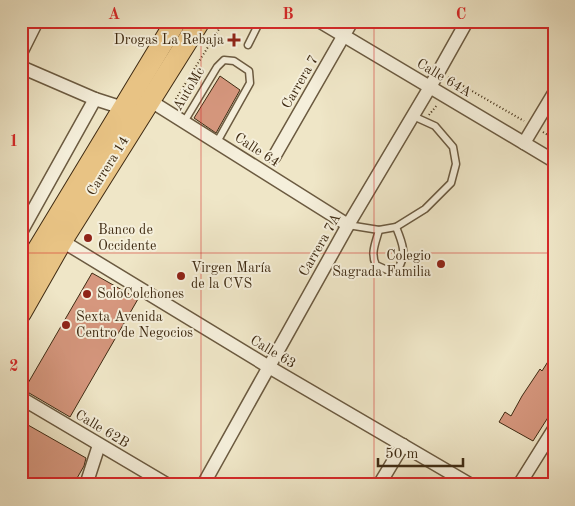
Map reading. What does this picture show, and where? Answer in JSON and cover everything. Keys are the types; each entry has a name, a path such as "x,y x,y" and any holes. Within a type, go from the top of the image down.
{"main road":[{"name":"Carrera 14","path":"21,313 54,239 124,108 176,21"},
{"name":"Carrera 14","path":"21,276 54,239 150,100 200,21"}],"street":[{"path":"21,53 36,21"},
{"name":"Calle 64A","path":"319,21 554,161"},
{"name":"Carrera 7","path":"274,157 352,21"},
{"name":"Carrera 7A","path":"203,485 348,226 467,21"},
{"path":"21,67 95,99 124,108"},
{"path":"524,143 554,93"},
{"path":"22,228 95,99"},
{"name":"Calle 64","path":"150,100 348,226"},
{"name":"Calle 63","path":"22,228 54,239 268,367 471,485"},
{"name":"Calle 62B","path":"21,398 168,485"},
{"path":"520,485 554,429"},
{"path":"86,485 99,445"},
{"path":"380,485 403,445"}],"lane":[{"path":"248,45 260,21"},
{"name":"AutoMc","path":"184,122 216,67 224,60 234,61 249,72 250,83 216,142"},
{"path":"348,226 379,230 396,227 425,209 451,184 456,164 452,147 435,126 413,116"},
{"path":"379,230 372,252 373,259 376,265 387,270 399,266 404,258 403,245 396,227"}],"path":[{"path":"439,72 554,139"}],"building":[{"path":"220,76 240,90 216,133 194,118"},
{"path":"92,273 138,299 70,417 24,390"},
{"path":"554,352 554,408 533,441 499,422 505,412 511,416 540,369 542,371"},
{"path":"21,421 86,458 84,466 73,485 21,485"}],"place":[{"name":"Drogas La Rebaja","path":"234,40"},
{"name":"Banco de Occidente","path":"88,238"},
{"name":"Colegio Sagrada Familia","path":"441,264"},
{"name":"Virgen María de la CVS","path":"181,276"},
{"name":"SoloColchones","path":"87,294"},
{"name":"Sexta Avenida Centro de Negocios","path":"66,325"}]}
